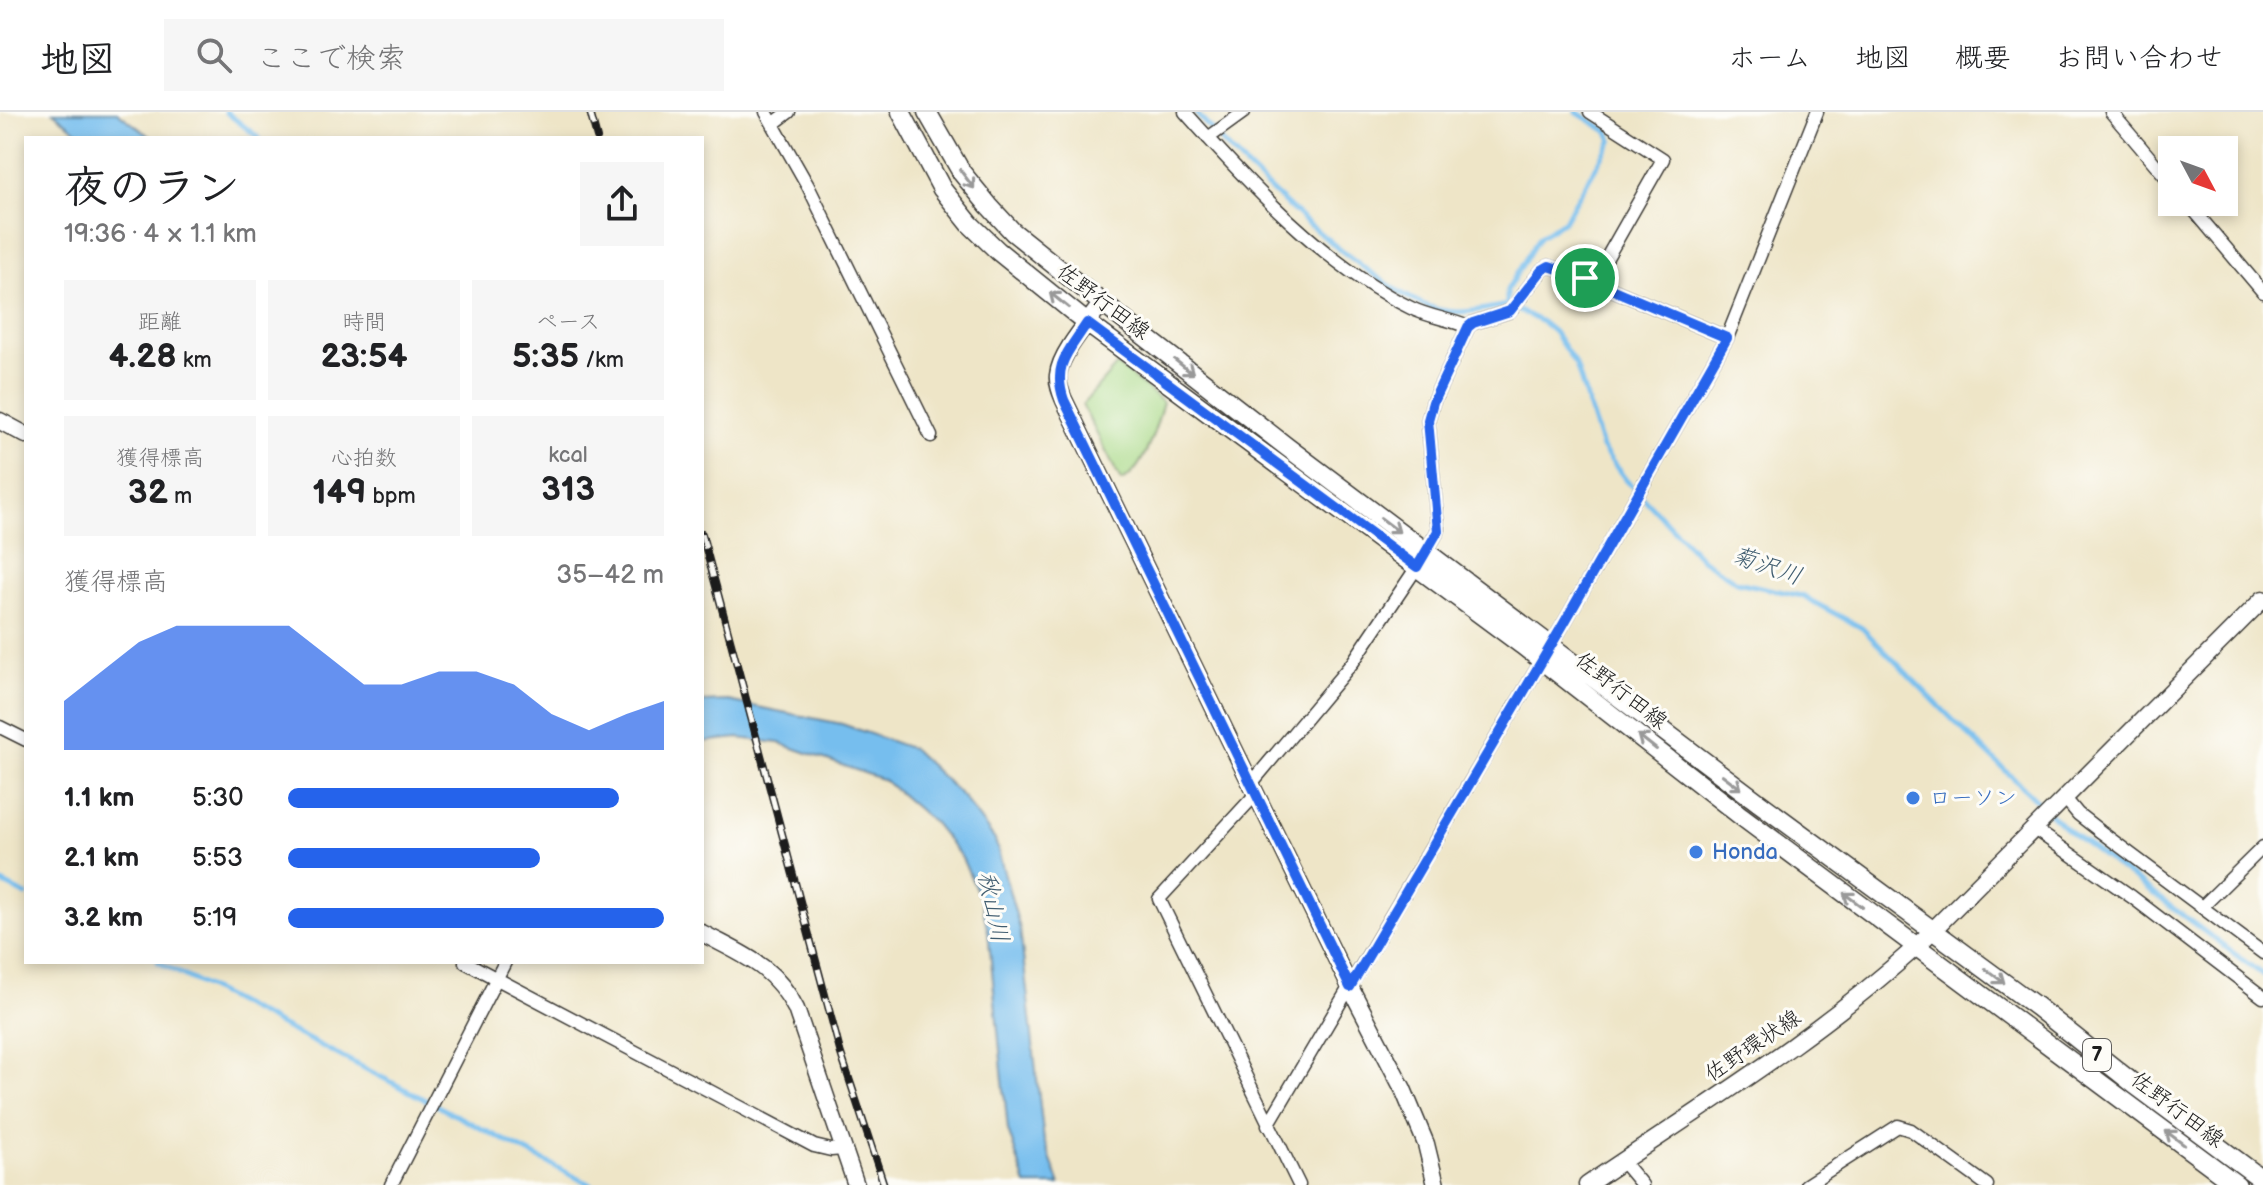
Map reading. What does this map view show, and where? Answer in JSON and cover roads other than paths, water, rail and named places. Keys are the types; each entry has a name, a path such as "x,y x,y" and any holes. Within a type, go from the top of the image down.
{"main road":[{"name":"佐野行田線","path":"901,112 942,189 970,224 998,251 1087,323 1422,560 1546,653 1933,929 2263,1180"},
{"name":"佐野行田線","path":"927,112 962,173 1013,232 1422,560"},
{"name":"佐野行田線","path":"1546,653 1741,816 2217,1178 2237,1185"}],"street":[{"path":"766,112 808,186 931,436"},
{"path":"773,124 789,112"},
{"path":"1185,112 1262,197 1357,275 1409,307 1468,327"},
{"path":"1208,138 1244,112"},
{"path":"1585,278 1591,279 1597,275 1663,159 1590,112"},
{"path":"1268,1125 1727,338 1817,112"},
{"path":"2111,112 2158,167"},
{"path":"2199,216 2263,292"},
{"path":"1299,1185 1159,899 1253,789 1353,662 1438,531 1428,420 1433,402 1468,327 1510,311 1542,270 1549,266 1727,338"},
{"path":"1102,303 1067,352 1058,374 1064,400 1350,987 1403,1089 1426,1144 1436,1185"},
{"path":"0,421 24,434"},
{"name":"佐野環状線","path":"1587,1185 1850,1005 1916,947 2263,599"},
{"path":"0,727 24,739"},
{"path":"2060,801 2263,953"},
{"path":"2037,825 2263,997"},
{"path":"2202,907 2263,847"},
{"path":"704,934 764,965 787,991 796,1009 856,1185"},
{"path":"469,964 814,1146 843,1149"},
{"path":"391,1185 504,964"},
{"path":"1806,1185 1898,1126 1911,1130 1977,1182"},
{"path":"2217,1178 2232,1157"},
{"path":"1622,1161 1642,1185"}],"water":[{"path":"53,112 117,112 149,136 83,136"},
{"name":"秋山川","path":"728,701 842,724 913,749 963,797 995,840 1020,929 1044,1141 1060,1185 1026,1185 1008,1130 988,931 981,900 962,858 934,823 884,780 779,743 738,738 704,742 704,702"}],"waterway":[{"path":"226,112 256,136"},
{"path":"1195,112 1297,215 1401,293 1430,307 1456,312 1507,305"},
{"name":"菊沢川","path":"1576,112 1607,131 1612,140 1564,221 1539,237 1507,290 1507,305 1542,322 1554,332 1576,365 1602,448 1626,480 1703,560 1737,582 1802,596 1862,628 2065,828 2263,975"},
{"path":"0,882 24,894"},
{"path":"162,964 591,1185"}],"railway":[{"path":"590,112 596,136"},
{"path":"704,541 840,1051 884,1185"}],"place":[{"name":"ローソン","path":"1913,798"},
{"name":"Honda","path":"1696,852"}]}
